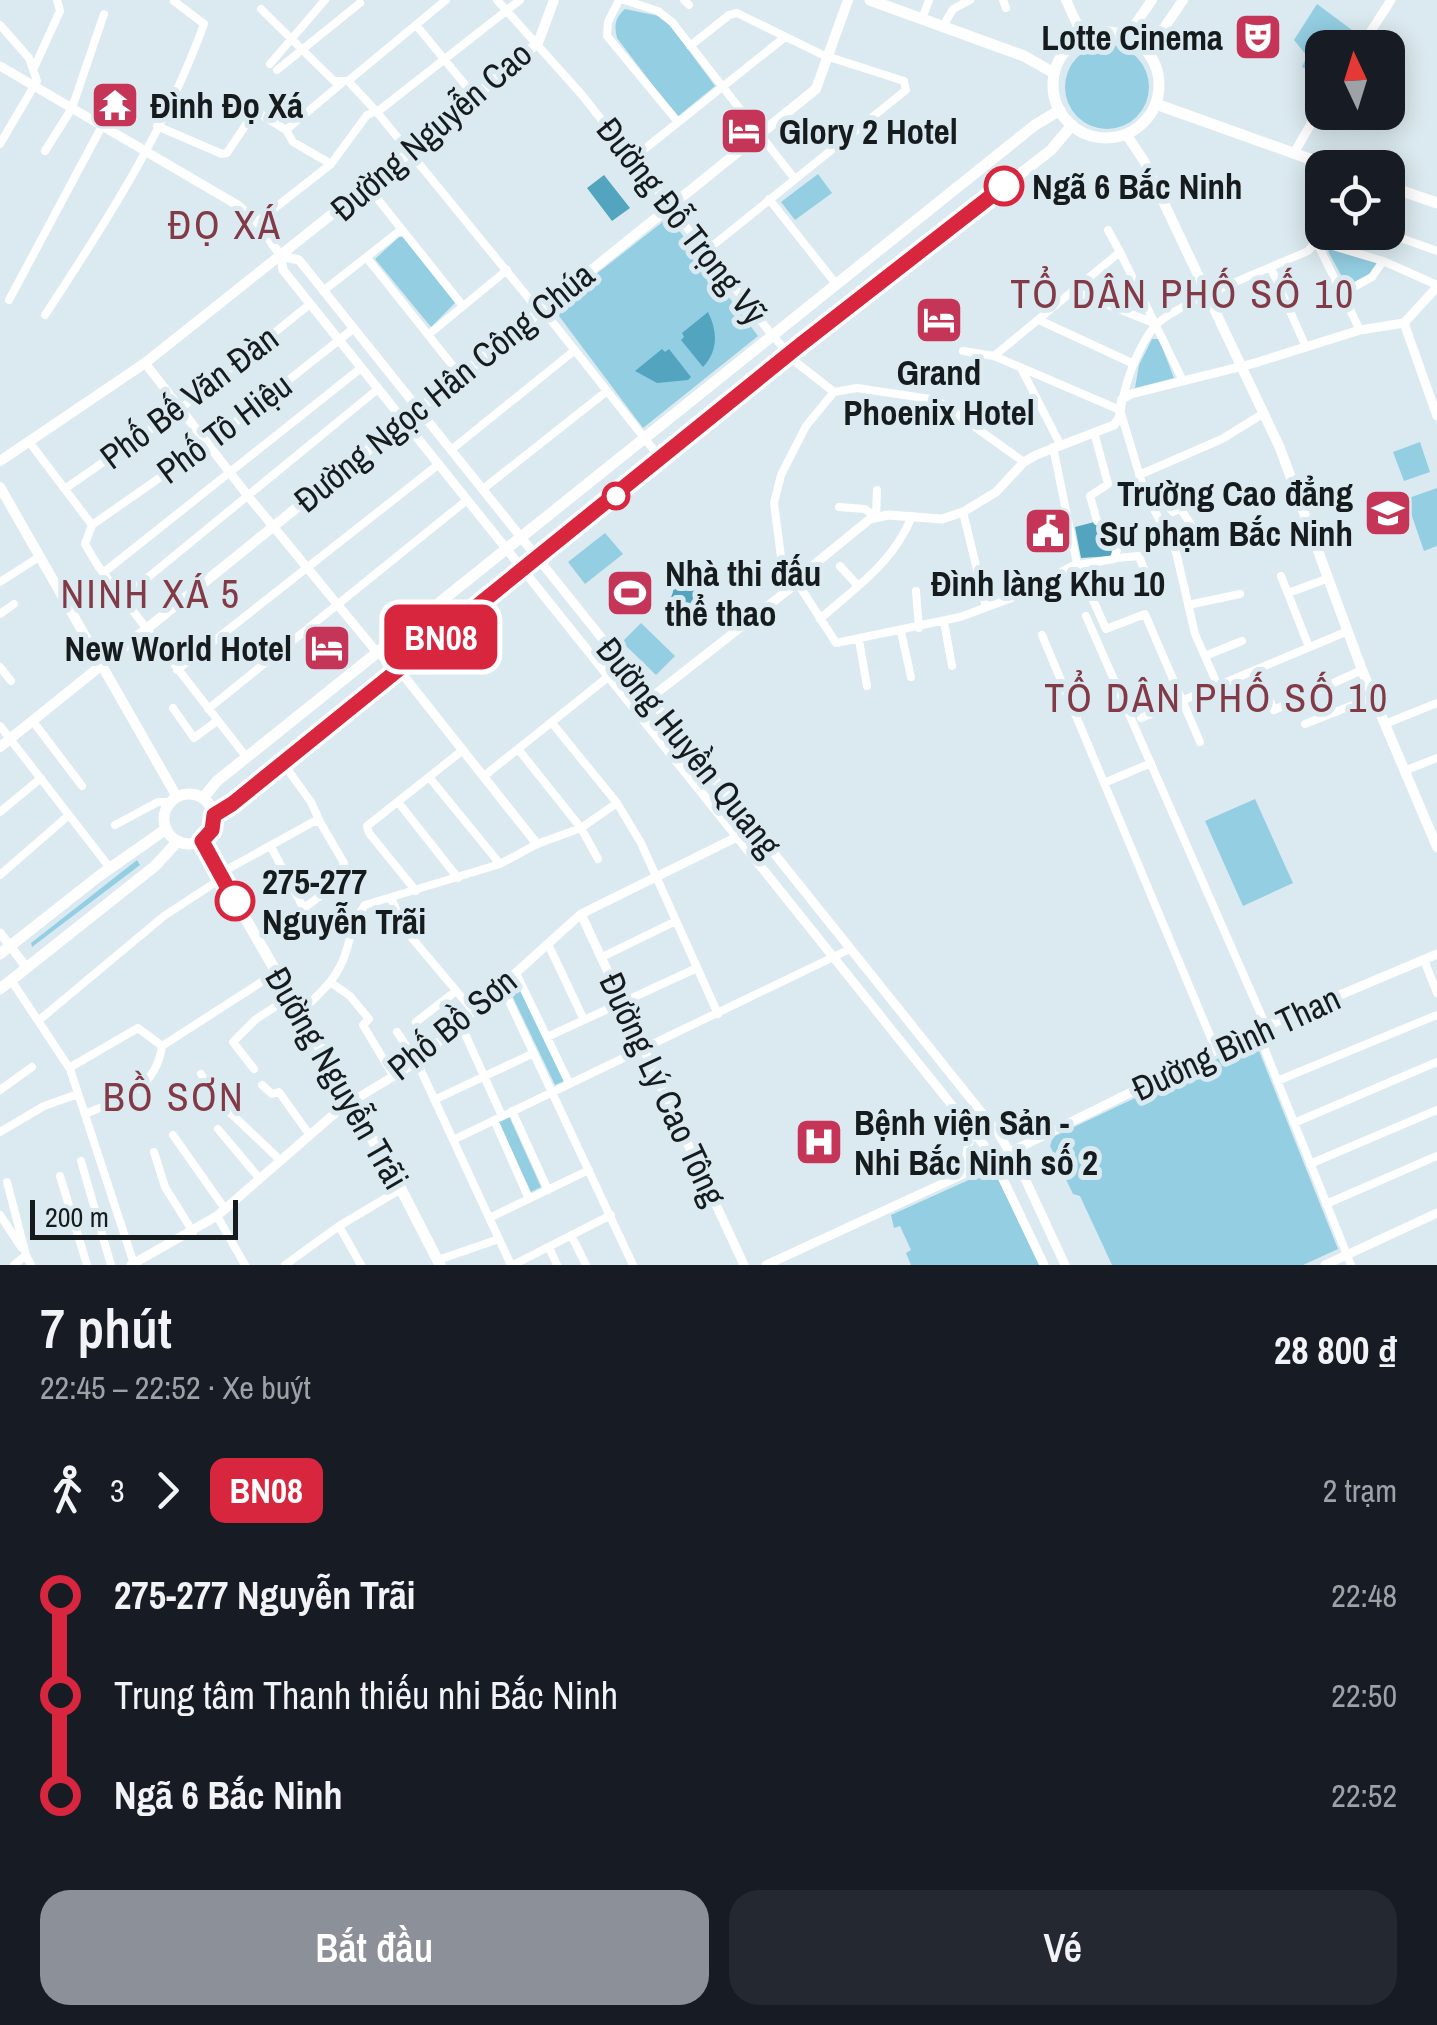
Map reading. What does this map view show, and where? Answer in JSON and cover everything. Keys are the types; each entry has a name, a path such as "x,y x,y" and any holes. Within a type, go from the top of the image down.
{"main road":[{"name":"Đường Nguyễn Cao","path":"0,461 145,363 476,98 538,43 554,0"},
{"name":"Đường Ngọc Hân Công Chúa","path":"0,747 816,89 848,0"},
{"path":"870,0 893,4 922,19 1024,56 1054,73"},
{"path":"1066,0 1083,37"},
{"path":"1127,36 1152,0"},
{"path":"1144,48 1183,0"},
{"path":"1104,32 1127,36 1144,48 1159,75 1156,104 1142,124 1126,134 1098,137 1072,125 1060,110 1054,94 1054,73 1065,51 1083,37 1104,32"},
{"path":"1156,104 1305,156"},
{"path":"203,798 216,782 506,548 1034,125 1060,110"},
{"path":"214,815 1052,148 1072,125"},
{"path":"1126,134 1142,158 1264,413 1362,670 1437,847"},
{"path":"1405,192 1437,202"},
{"path":"920,217 936,239"},
{"path":"0,488 174,800"},
{"path":"296,718 313,740"},
{"path":"190,794 203,798 214,815 212,830 202,841 178,842 166,828 164,814 174,800 190,794"},
{"path":"5,950 166,828"},
{"name":"Đường Nguyễn Trãi","path":"202,841 401,1189 439,1263"},
{"path":"0,989 155,866 178,842"}],"street":[{"path":"325,0 273,67 360,3"},
{"path":"286,130 446,0"},
{"name":"Đường Đỗ Trọng Vỹ","path":"497,0 538,43 772,335 834,392"},
{"path":"256,222 330,164 364,118 520,0"},
{"path":"678,122 606,32 622,0 666,17 794,178"},
{"path":"922,19 929,0"},
{"path":"944,26 952,9 970,0"},
{"path":"1372,30 1391,0"},
{"path":"45,314 145,150 204,24 174,1"},
{"path":"33,70 59,4"},
{"path":"261,9 334,82 345,82 376,111 661,459"},
{"path":"690,46 734,13 830,57 904,81 906,90 706,250"},
{"path":"46,152 72,108 104,14"},
{"path":"416,24 476,98"},
{"path":"0,25 28,56 35,86 0,144"},
{"path":"632,158 785,37"},
{"name":"Đường Huyền Quang","path":"0,66 210,188 256,222 282,256 283,270 994,1160 1044,1265"},
{"path":"157,126 222,154 227,153 257,112 286,130 293,142 330,164"},
{"path":"9,300 102,126"},
{"path":"1294,152 1307,130"},
{"path":"368,187 463,306"},
{"path":"769,199 836,284"},
{"path":"323,292 402,230"},
{"path":"1108,230 1183,381"},
{"path":"1405,240 1437,251"},
{"path":"634,710 876,517 942,518 963,512 996,492 1024,462 1116,422 1134,364 1156,324 1208,295 1309,250"},
{"path":"1321,250 1360,330"},
{"path":"1123,398 1360,330 1404,322 1436,289 1383,261 1346,250"},
{"path":"994,356 1120,252"},
{"name":"Đường Huyền Quang","path":"282,256 298,259 939,1059 1010,1151 1065,1265"},
{"path":"367,258 460,375"},
{"path":"1343,293 1372,276 1383,261"},
{"path":"1270,268 1306,345"},
{"path":"428,335 507,270"},
{"path":"1074,291 1156,324"},
{"name":"Phố Bế Văn Đàn","path":"66,488 180,408 310,304"},
{"path":"1039,320 1134,364"},
{"path":"1404,322 1437,416"},
{"name":"Phố Tô Hiệu","path":"92,525 208,444 353,329"},
{"path":"451,450 575,350"},
{"path":"964,351 994,356 1120,410"},
{"path":"145,363 248,496 378,653 400,670 538,844"},
{"path":"103,573 361,368"},
{"path":"1022,370 1057,445 1078,564 1106,629 1144,614 1200,742"},
{"path":"1024,462 937,400 857,388 834,392 806,426 774,494 778,549 836,643 944,622 1017,596 1078,564 1139,556 1145,572"},
{"path":"124,597 378,389"},
{"path":"483,489 607,391"},
{"path":"1120,410 1143,488 1176,552 1191,620 1218,686"},
{"path":"1139,475 1222,440 1264,413"},
{"path":"1094,432 1108,484 1090,496 1097,521"},
{"path":"30,443 92,525 85,544 103,573 247,758"},
{"path":"178,670 438,464"},
{"path":"454,484 469,472"},
{"path":"1143,488 1158,493 1173,512 1180,508 1204,544"},
{"path":"876,517 877,490"},
{"path":"208,708 467,500"},
{"path":"839,506 864,508 876,517"},
{"path":"963,512 986,608"},
{"path":"820,619 888,559 912,516"},
{"path":"1116,558 1120,541"},
{"path":"1,577 40,557"},
{"path":"840,566 858,586"},
{"path":"1281,576 1309,647"},
{"path":"1288,594 1329,578"},
{"path":"916,591 920,628"},
{"path":"1188,604 1240,594"},
{"path":"840,602 849,612"},
{"path":"0,614 14,604"},
{"path":"1086,616 1262,1028 1277,1081 1350,1260"},
{"path":"1178,624 1191,620"},
{"path":"944,622 952,666"},
{"path":"1141,718 1348,630"},
{"path":"580,643 596,631"},
{"path":"901,632 911,678"},
{"path":"1042,635 1216,1050"},
{"path":"859,640 868,686"},
{"path":"1206,656 1242,641"},
{"path":"0,668 11,682"},
{"path":"1256,670 1274,710 1362,670"},
{"path":"484,776 608,677"},
{"path":"1305,724 1373,696"},
{"path":"1385,724 1437,703"},
{"path":"174,708 194,738 217,720"},
{"path":"32,720 82,786"},
{"path":"552,723 617,803 657,876 718,1014"},
{"path":"0,726 110,868"},
{"path":"518,748 581,828 598,859"},
{"path":"416,891 367,828 463,750"},
{"path":"1404,771 1437,758"},
{"path":"283,763 344,859 342,869 296,894"},
{"path":"1104,783 1151,763"},
{"path":"696,788 712,776"},
{"path":"0,812 41,778"},
{"path":"429,778 500,864"},
{"path":"115,826 158,802 174,800"},
{"path":"398,802 458,878"},
{"path":"300,1012 330,982 365,905 500,864 581,828 617,803"},
{"path":"0,875 69,815"},
{"path":"38,1021 164,916 221,876 313,822 320,822"},
{"name":"Phố Bồ Sơn","path":"132,1264 193,1232 350,1101 416,1062 582,914 755,831"},
{"path":"271,847 318,935"},
{"path":"304,908 327,891 334,873"},
{"path":"788,900 802,889"},
{"path":"391,898 406,931 474,1012"},
{"name":"Đường Lý Cao Tông","path":"582,914 744,1265"},
{"path":"602,957 676,921"},
{"path":"0,932 5,950 27,968"},
{"path":"548,944 584,1020"},
{"path":"453,1140 850,948"},
{"name":"Đường Bình Than","path":"766,1265 994,1160 1262,1028 1437,954"},
{"path":"1424,960 1437,994"},
{"path":"547,1037 696,968"},
{"path":"85,1114 148,1083 162,1046 277,972"},
{"path":"516,973 569,1083"},
{"path":"11,980 70,1068 132,1264"},
{"path":"330,982 350,996 369,1019 363,1025 394,1077"},
{"path":"502,986 611,1216 629,1264"},
{"path":"416,1022 456,991"},
{"path":"254,1069 233,1042 255,1020 291,996"},
{"path":"878,1012 893,1001"},
{"path":"1277,1081 1437,1014"},
{"path":"461,1025 530,1199"},
{"path":"70,1068 138,1028 162,1046"},
{"path":"396,1032 416,1062 512,1265 611,1216"},
{"path":"434,1100 534,1053"},
{"path":"924,1072 939,1059"},
{"path":"1294,1123 1437,1062"},
{"path":"0,1090 32,1068"},
{"path":"201,1074 216,1100 281,1161"},
{"path":"262,1084 272,1094 280,1092 309,1134"},
{"path":"0,1132 44,1106 78,1094"},
{"path":"1310,1164 1437,1110"},
{"path":"512,1111 548,1190"},
{"path":"218,1129 260,1179"},
{"path":"964,1173 971,1130"},
{"path":"173,1135 221,1212 245,1265"},
{"path":"154,1152 166,1187 193,1232"},
{"path":"1326,1204 1437,1156"},
{"path":"81,1161 110,1265"},
{"path":"489,1218 589,1170"},
{"path":"60,1176 86,1265"},
{"path":"7,1182 26,1256"},
{"path":"284,1265 401,1189"},
{"path":"1325,1265 1350,1260 1437,1213"},
{"path":"0,1216 31,1265"},
{"path":"1029,1232 1045,1224"},
{"path":"339,1226 361,1265"},
{"path":"572,1236 586,1265"},
{"path":"439,1263 499,1238"},
{"path":"549,1247 558,1265"},
{"path":"14,1265 26,1256"}],"shaded area":[{"path":"1317,4 1352,30 1305,30 1305,54 1294,40"},
{"path":"625,9 659,16 668,22 715,86 677,117 617,38 616,22"},
{"path":"1107,45 1123,48 1137,57 1146,71 1146,103 1137,117 1123,126 1107,129 1091,126 1077,117 1068,103 1065,87 1068,71 1077,57 1091,48"},
{"path":"818,174 832,193 795,220 781,202"},
{"path":"604,175 630,208 612,221 587,188"},
{"path":"669,217 758,336 643,428 553,308"},
{"path":"403,237 455,303 431,327 375,259"},
{"path":"1328,251 1378,263 1371,273 1347,286"},
{"path":"708,312 715,341 703,367 681,340 682,333"},
{"path":"1152,339 1159,339 1174,378 1135,388 1139,365"},
{"path":"662,349 669,349 691,377 688,380 657,383 635,371"},
{"path":"1420,442 1430,472 1404,481 1393,452"},
{"path":"1437,488 1437,546 1424,551 1406,499"},
{"path":"1110,518 1115,531 1111,556 1081,558 1075,527"},
{"path":"605,533 623,554 585,584 568,562"},
{"path":"683,573 704,577 695,628 674,624 679,595 674,606 669,603 672,580 680,575 681,585"},
{"path":"641,623 675,656 656,675 622,642"},
{"path":"1255,799 1293,883 1243,906 1205,821"},
{"path":"137,860 140,865 32,947 31,943"},
{"path":"515,978 564,1081 555,1085 507,985"},
{"path":"1255,1041 1338,1249 1303,1265 1112,1265 1080,1196 1073,1194 1050,1146 1053,1137"},
{"path":"509,1116 541,1187 531,1192 498,1121"},
{"path":"993,1169 1040,1265 911,1265 906,1253 911,1250 900,1226 894,1228 891,1215"}],"bus line":[{"name":"BN08","path":"235,901 202,841 212,830 214,815 373,693 800,345 1004,186"}],"place":[{"name":"Lotte Cinema","path":"1258,37"},
{"name":"Đình Đọ Xá","path":"115,105"},
{"name":"Glory 2 Hotel","path":"744,131"},
{"name":"Ngã 6 Bắc Ninh","path":"1004,186"},
{"name":"Grand Phoenix Hotel","path":"939,320"},
{"name":"Trường Cao đẳng Sư phạm Bắc Ninh","path":"1388,513"},
{"name":"Đình làng Khu 10","path":"1048,531"},
{"name":"Nhà thi đấu thể thao","path":"630,593"},
{"name":"New World Hotel","path":"327,648"},
{"name":"275-277 Nguyễn Trãi","path":"235,901"},
{"name":"Bệnh viện Sản - Nhi Bắc Ninh số 2","path":"819,1142"}],"district":[{"name":"ĐỌ XÁ","path":"225,224"},
{"name":"TỔ DÂN PHỐ SỐ 10","path":"1183,293"},
{"name":"NINH XÁ 5","path":"151,593"},
{"name":"TỔ DÂN PHỐ SỐ 10","path":"1217,697"},
{"name":"BỒ SƠN","path":"174,1096"}]}
